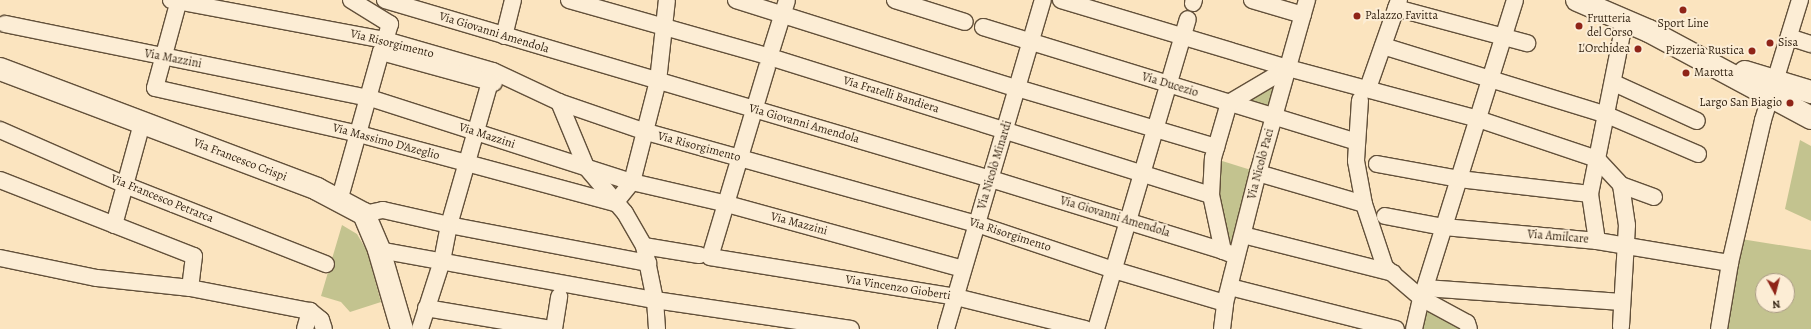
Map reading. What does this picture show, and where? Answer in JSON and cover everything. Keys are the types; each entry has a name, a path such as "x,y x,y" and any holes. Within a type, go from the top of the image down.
{"street":[{"path":"164,58 176,0"},
{"name":"Via Risorgimento","path":"176,0 493,71 559,102 643,131 977,224 1114,270 1225,303"},
{"path":"339,201 370,98 390,24 351,0"},
{"path":"504,36 513,0"},
{"name":"Via Fratelli Bandiera","path":"569,0 664,27 1142,172 1211,195"},
{"path":"615,203 632,182 643,131 658,81 666,0"},
{"path":"736,0 784,7 1013,87 1156,128 1216,147"},
{"path":"895,0 965,22"},
{"name":"Via Nicolò Minardi","path":"946,329 1005,131 1013,87 1031,42 1043,0"},
{"path":"1061,0 1288,68 1364,94 1478,119 1597,160 1621,185 1654,197"},
{"path":"1252,0 1305,7"},
{"path":"1414,329 1423,293 1515,0"},
{"path":"1577,0 1625,19 1702,60 1773,89 1811,118"},
{"name":"Via Giovanni Amendola","path":"393,1 504,36 991,179 1230,254"},
{"path":"1719,329 1730,263 1773,89 1789,37 1803,3"},
{"path":"1469,329 1468,323 1385,267 1364,204 1356,160 1364,94 1398,4 1527,44"},
{"path":"772,48 784,7"},
{"name":"Via Nicolò Paci","path":"1222,329 1225,303 1230,287 1230,254 1243,235 1258,173 1305,7"},
{"path":"1597,241 1590,194 1614,82 1625,19"},
{"path":"1096,329 1188,20"},
{"name":"Via Mazzini","path":"5,24 164,58 370,98 632,182 727,204 964,269"},
{"name":"Via Ducezio","path":"983,27 1357,142"},
{"path":"1789,37 1811,44"},
{"name":"Via Risorgimento","path":"383,46 535,98"},
{"path":"1383,46 1607,115 1698,154"},
{"name":"Via Massimo D'Azeglio","path":"164,58 155,88 359,134 615,203"},
{"path":"704,256 727,204 739,158 767,67"},
{"path":"1230,254 1211,195 1216,147 1228,103 1288,68"},
{"name":"Via Francesco Crispi","path":"0,69 317,189 364,214"},
{"path":"420,329 442,261 449,225 477,133 490,82"},
{"path":"1614,82 1697,121"},
{"path":"1773,89 1811,92"},
{"path":"559,102 586,167 629,219 644,246 655,300 657,329"},
{"path":"114,225 142,123"},
{"name":"Via Francesco Petrarca","path":"0,130 125,185 326,264"},
{"path":"1377,164 1459,179 1590,194"},
{"path":"1258,173 1364,204"},
{"path":"0,180 194,256 190,288"},
{"path":"1621,185 1627,225 1624,246 1621,327"},
{"path":"402,329 379,250 364,214 383,210 449,225 648,263"},
{"name":"Via Amilcare","path":"1385,216 1444,227 1597,241 1730,263"},
{"path":"1243,235 1393,273"},
{"name":"Via Vincenzo Gioberti","path":"644,246 956,297 1085,329"},
{"path":"379,250 655,300 851,329"},
{"path":"0,258 97,278 190,288 310,311 322,320 324,329"},
{"path":"1230,287 1396,329"},
{"path":"1423,293 1622,302"},
{"path":"426,308 553,329 559,296"},
{"path":"305,329 310,311"}],"green space":[{"path":"1277,83 1269,109 1242,101"},
{"path":"1800,140 1811,146 1811,221 1785,209"},
{"path":"1219,160 1251,170 1232,248 1218,194"},
{"path":"342,225 357,234 367,251 381,302 350,312 341,302 321,296"},
{"path":"1741,239 1811,250 1811,329 1726,329"},
{"path":"1426,308 1461,328 1461,329 1420,329"}],"place":[{"name":"Sport Line","path":"1683,10"},
{"name":"Palazzo Favitta","path":"1357,16"},
{"name":"Frutteria del Corso","path":"1579,26"},
{"name":"Sisa","path":"1770,43"},
{"name":"L'Orchidea","path":"1638,49"},
{"name":"Pizzeria Rustica","path":"1752,51"},
{"name":"Marotta","path":"1686,73"},
{"name":"Largo San Biagio","path":"1790,103"}]}
